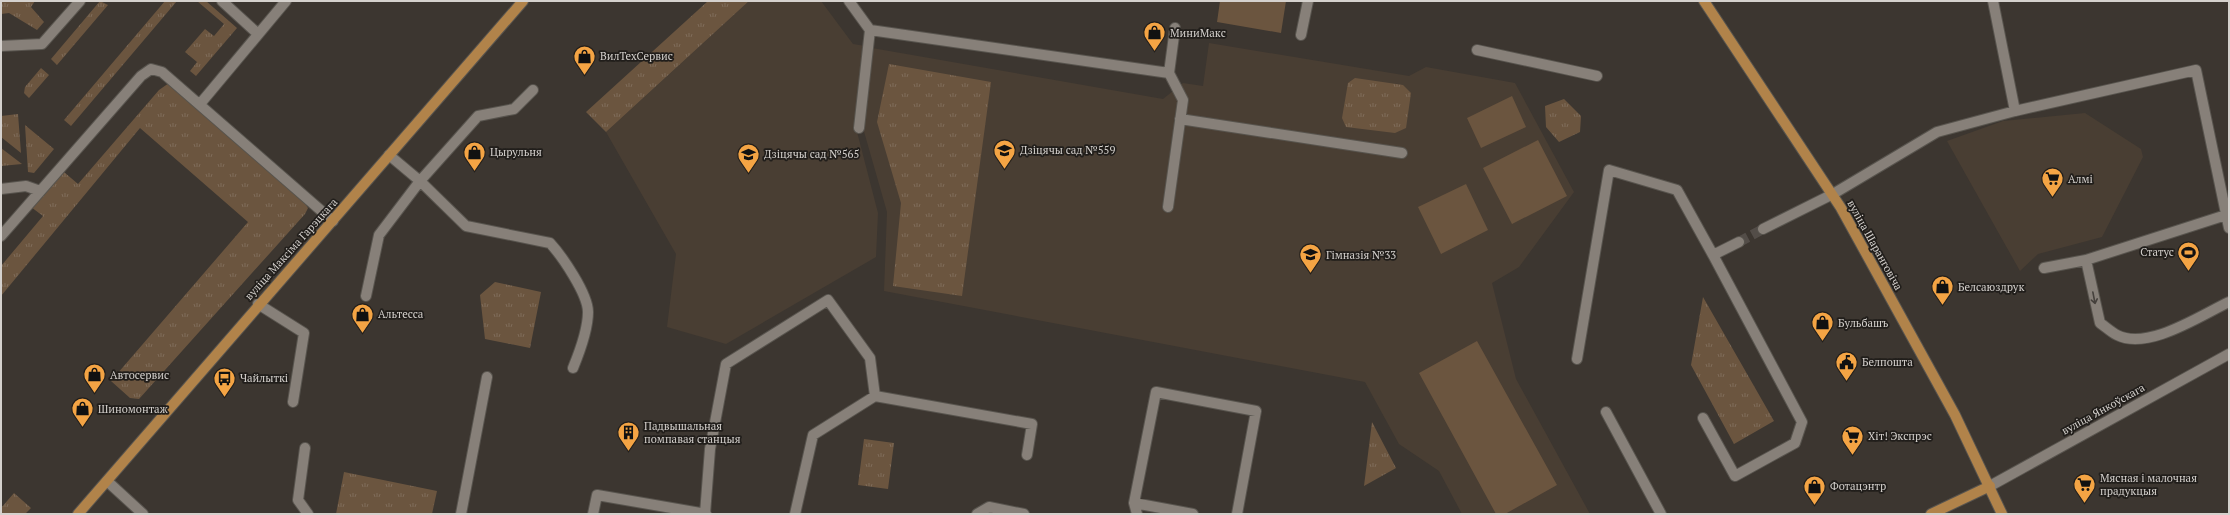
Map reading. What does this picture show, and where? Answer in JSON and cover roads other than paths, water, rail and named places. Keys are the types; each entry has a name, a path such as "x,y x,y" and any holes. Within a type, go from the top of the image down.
{"main road":[{"name":"вуліца Максіма Гарэцкага","path":"78,514 198,377 258,304 390,155 523,1"},
{"name":"вуліца Шаранговіча","path":"1704,1 1833,194 1948,402 1990,486 2002,514"},
{"path":"1931,514 1990,486"}],"street":[{"path":"1,46 42,44 80,1"},
{"path":"222,1 257,33"},
{"path":"200,104 257,33 286,1"},
{"path":"849,1 870,30 859,128"},
{"path":"1301,35 1308,1"},
{"path":"1993,1 2015,111"},
{"path":"1168,207 1183,100 1169,73 1175,28"},
{"path":"870,30 1169,73"},
{"path":"1478,50 1597,76"},
{"path":"1,236 141,76 151,69 162,72 332,221"},
{"path":"1763,229 1833,194 1938,132 2015,111 2196,70 2229,228"},
{"path":"366,296 379,235 420,181 478,116 514,109 533,90"},
{"path":"1180,119 1402,153"},
{"path":"390,155 420,181 466,226 550,243 558,252 579,284 588,311 580,352 573,368"},
{"path":"1577,359 1609,170 1678,190 1802,422 1795,443 1735,476 1704,418"},
{"path":"1,189 26,186 40,191"},
{"path":"2044,268 2086,260 2226,215"},
{"path":"1713,255 1739,242"},
{"path":"2086,260 2100,323 2118,336 2134,339 2158,337 2229,302"},
{"path":"593,514 597,495 706,514 710,449 726,364 828,300 870,358 875,396"},
{"path":"258,304 304,333 293,402"},
{"name":"вуліца Янкоўскага","path":"1990,486 2229,354"},
{"path":"462,514 487,377"},
{"path":"1137,514 1134,503 1156,392 1256,411 1237,514"},
{"path":"795,514 812,435 875,396 1032,424 1027,455"},
{"path":"1606,412 1661,514"},
{"path":"305,448 298,500 308,514"},
{"path":"107,482 143,514"},
{"path":"1134,503 1193,514"},
{"path":"977,514 989,508 1027,514"}],"tunnel":[{"path":"1739,242 1763,229"}],"place":[{"name":"МиниМакс","path":"1155,52"},
{"name":"ВилТехСервис","path":"584,76"},
{"name":"Дзіцячы сад №559","path":"1004,170"},
{"name":"Цырульня","path":"474,172"},
{"name":"Дзіцячы сад №565","path":"749,174"},
{"name":"Алмі","path":"2052,198"},
{"name":"Статус","path":"2189,272"},
{"name":"Гімназія №33","path":"1311,274"},
{"name":"Белсаюздрук","path":"1942,306"},
{"name":"Альтесса","path":"363,334"},
{"name":"Бульбашъ","path":"1823,342"},
{"name":"Белпошта","path":"1846,382"},
{"name":"Автосервис","path":"94,394"},
{"name":"Чайлыткі","path":"224,398"},
{"name":"Шиномонтаж","path":"82,428"},
{"name":"Падвышальная помпавая станцыя","path":"628,452"},
{"name":"Хіт! Экспрэс","path":"1853,456"},
{"name":"Мясная і малочная прадукцыя","path":"2085,504"},
{"name":"Фотацэнтр","path":"1814,506"}]}
